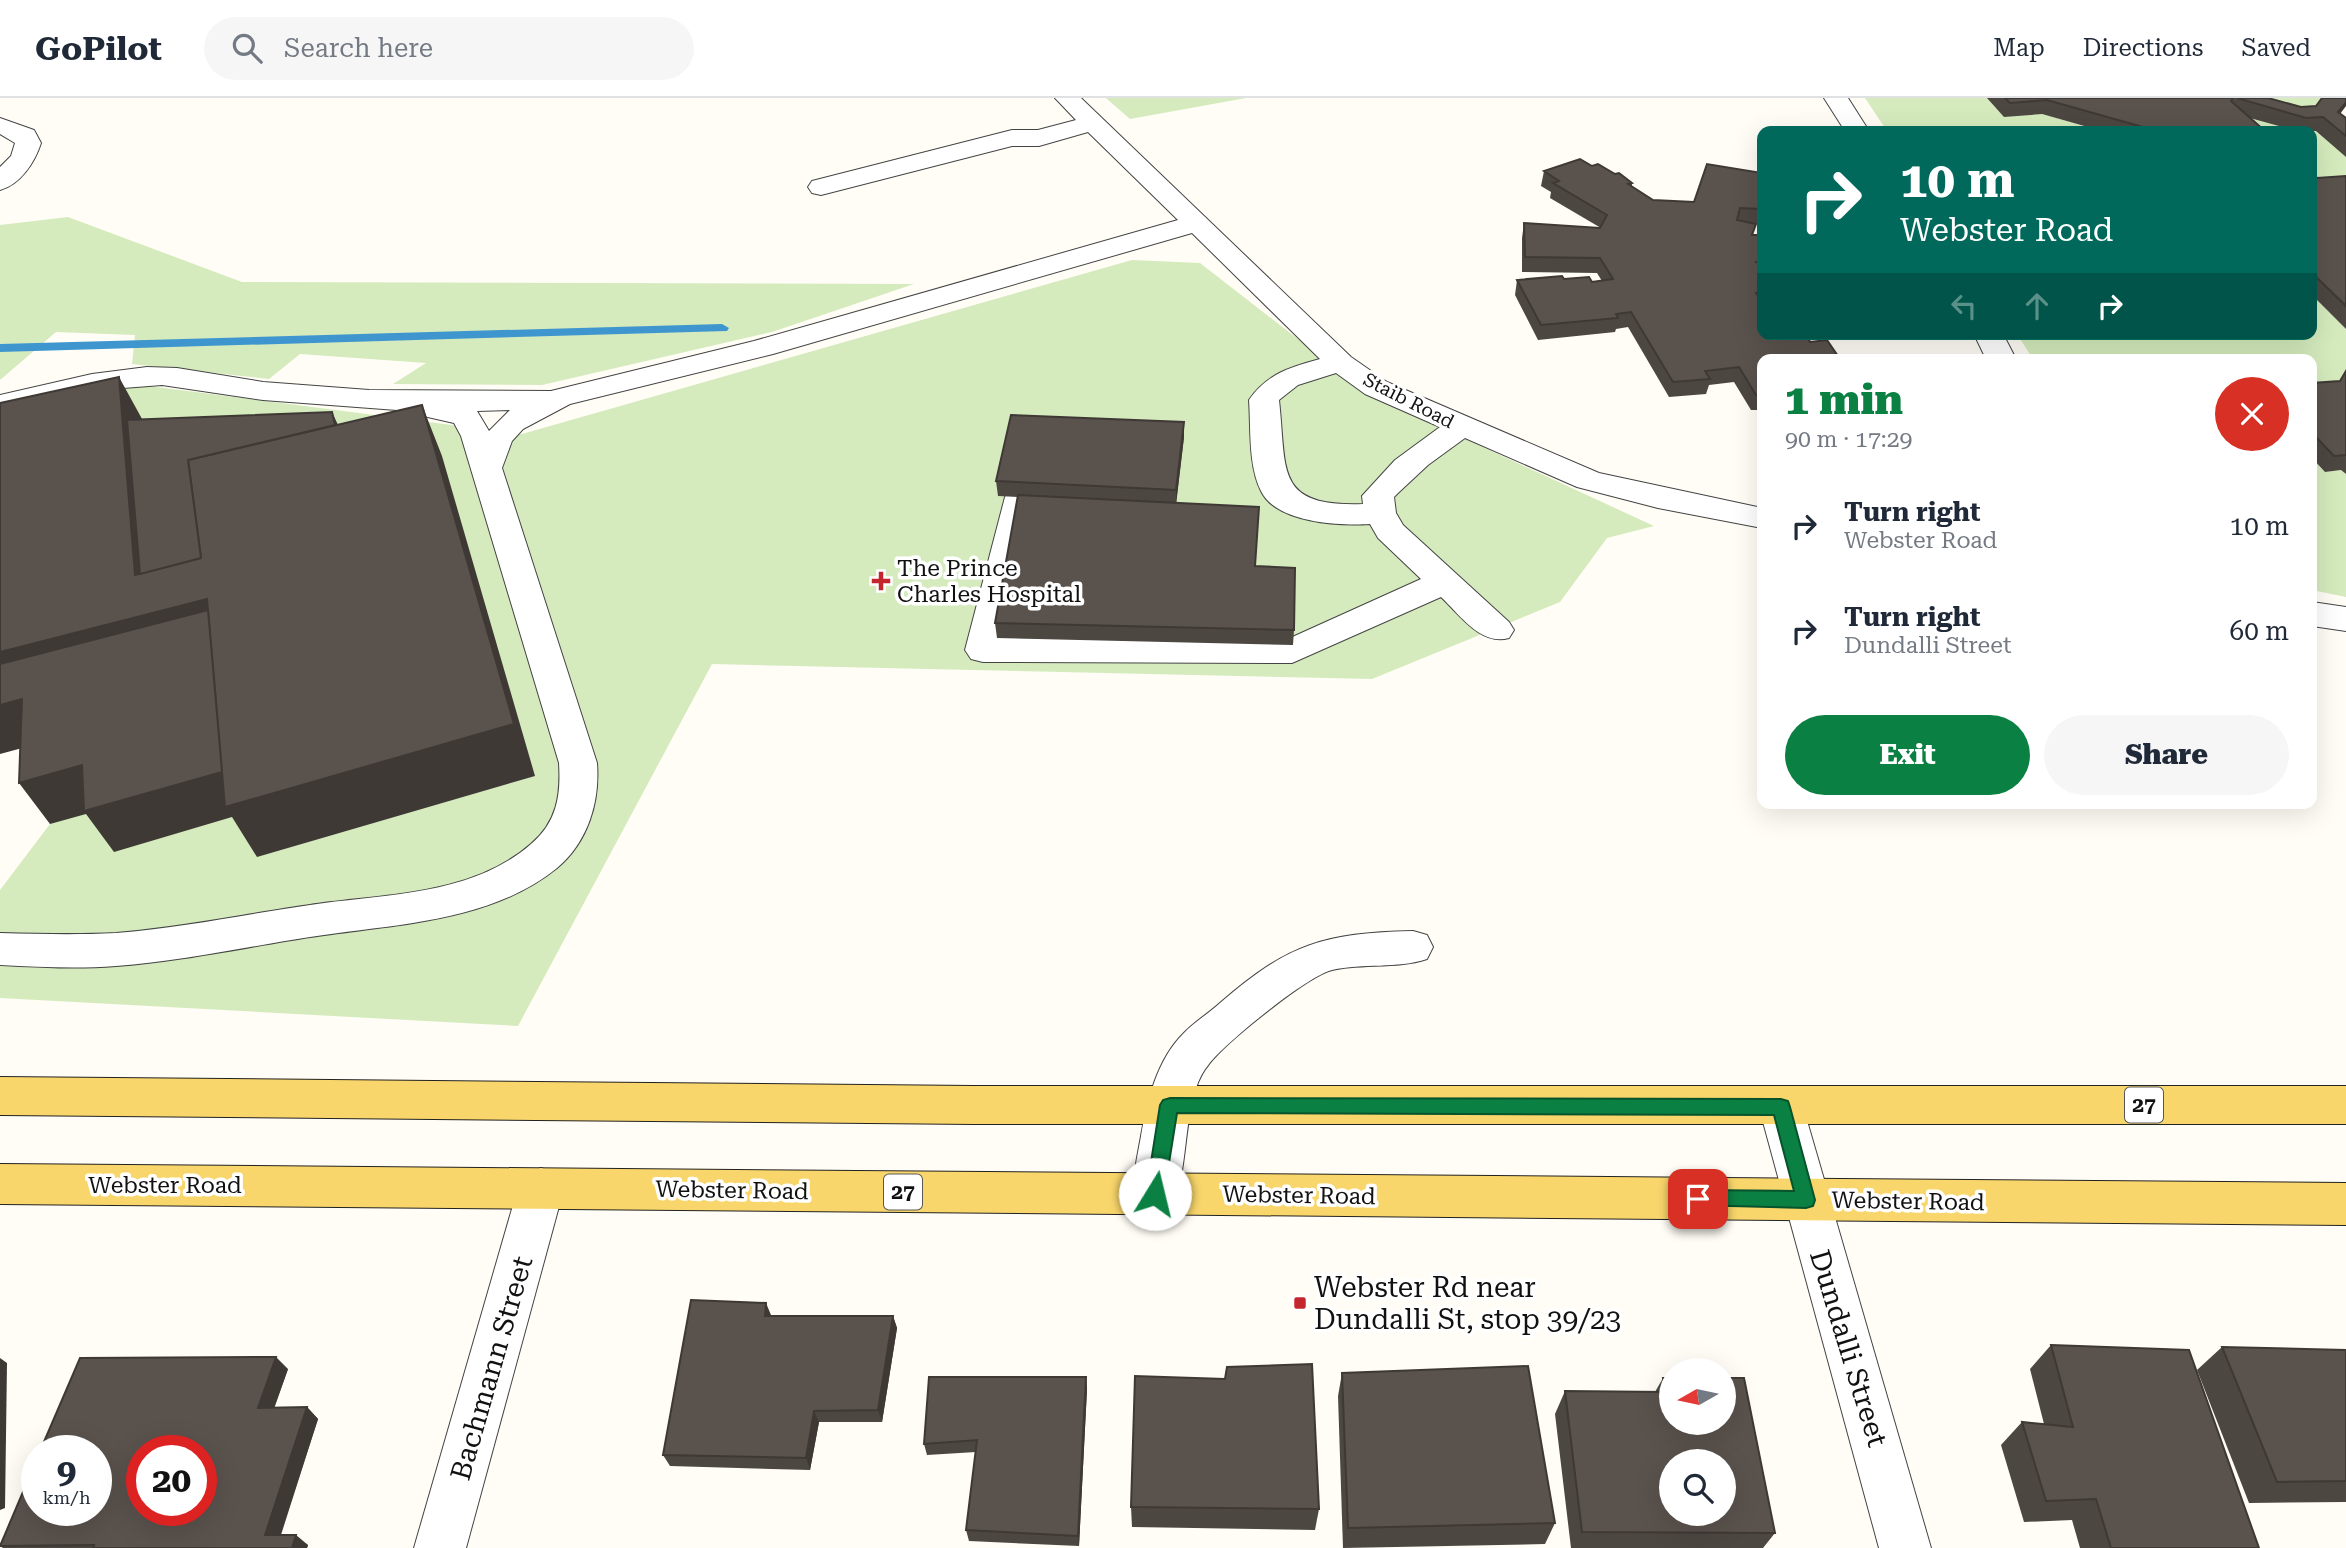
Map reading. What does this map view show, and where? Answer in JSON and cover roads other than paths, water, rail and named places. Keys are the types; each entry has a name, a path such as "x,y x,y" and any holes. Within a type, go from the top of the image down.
{"main road":[{"name":"27","path":"0,1096 1170,1105 2346,1105"},
{"name":"Webster Road","path":"0,1184 2346,1204"}],"street":[{"path":"1836,98 1854,126"},
{"path":"821,187 1012,138 1039,138 1080,112"},
{"name":"Staib Road","path":"1080,112 1341,363 1376,388 1588,480 1658,499 1757,517"},
{"path":"0,125 25,135 29,143 23,158 0,182"},
{"path":"487,467 492,444 504,429 530,410 559,398 763,348 1195,225"},
{"path":"1341,363 1303,374 1270,390 1264,400 1271,474 1277,491 1306,509 1341,516 1380,513"},
{"path":"0,404 145,376 173,376 261,391 394,400 470,402 559,398"},
{"path":"0,948 67,952 120,948 423,904 488,888 543,857 563,836 576,813 581,791 578,763 487,467 466,418 451,411 394,400"},
{"path":"1462,427 1432,446 1390,479 1378,495 1380,513 1390,531 1497,630"},
{"path":"1021,497 983,650 1292,651 1316,643 1444,582"},
{"path":"2317,615 2346,619"},
{"path":"1155,1194 1170,1105 1192,1053 1293,967 1315,956 1347,949 1413,947"},
{"name":"Dundalli Street","path":"1781,1107 1905,1548"},
{"name":"Bachmann Street","path":"440,1548 541,1188"}],"waterway":[{"path":"0,348 722,328"}],"place":[{"name":"The Prince Charles Hospital","path":"881,581"},
{"name":"Webster Rd near Dundalli St, stop 39/23","path":"1300,1303"}]}
